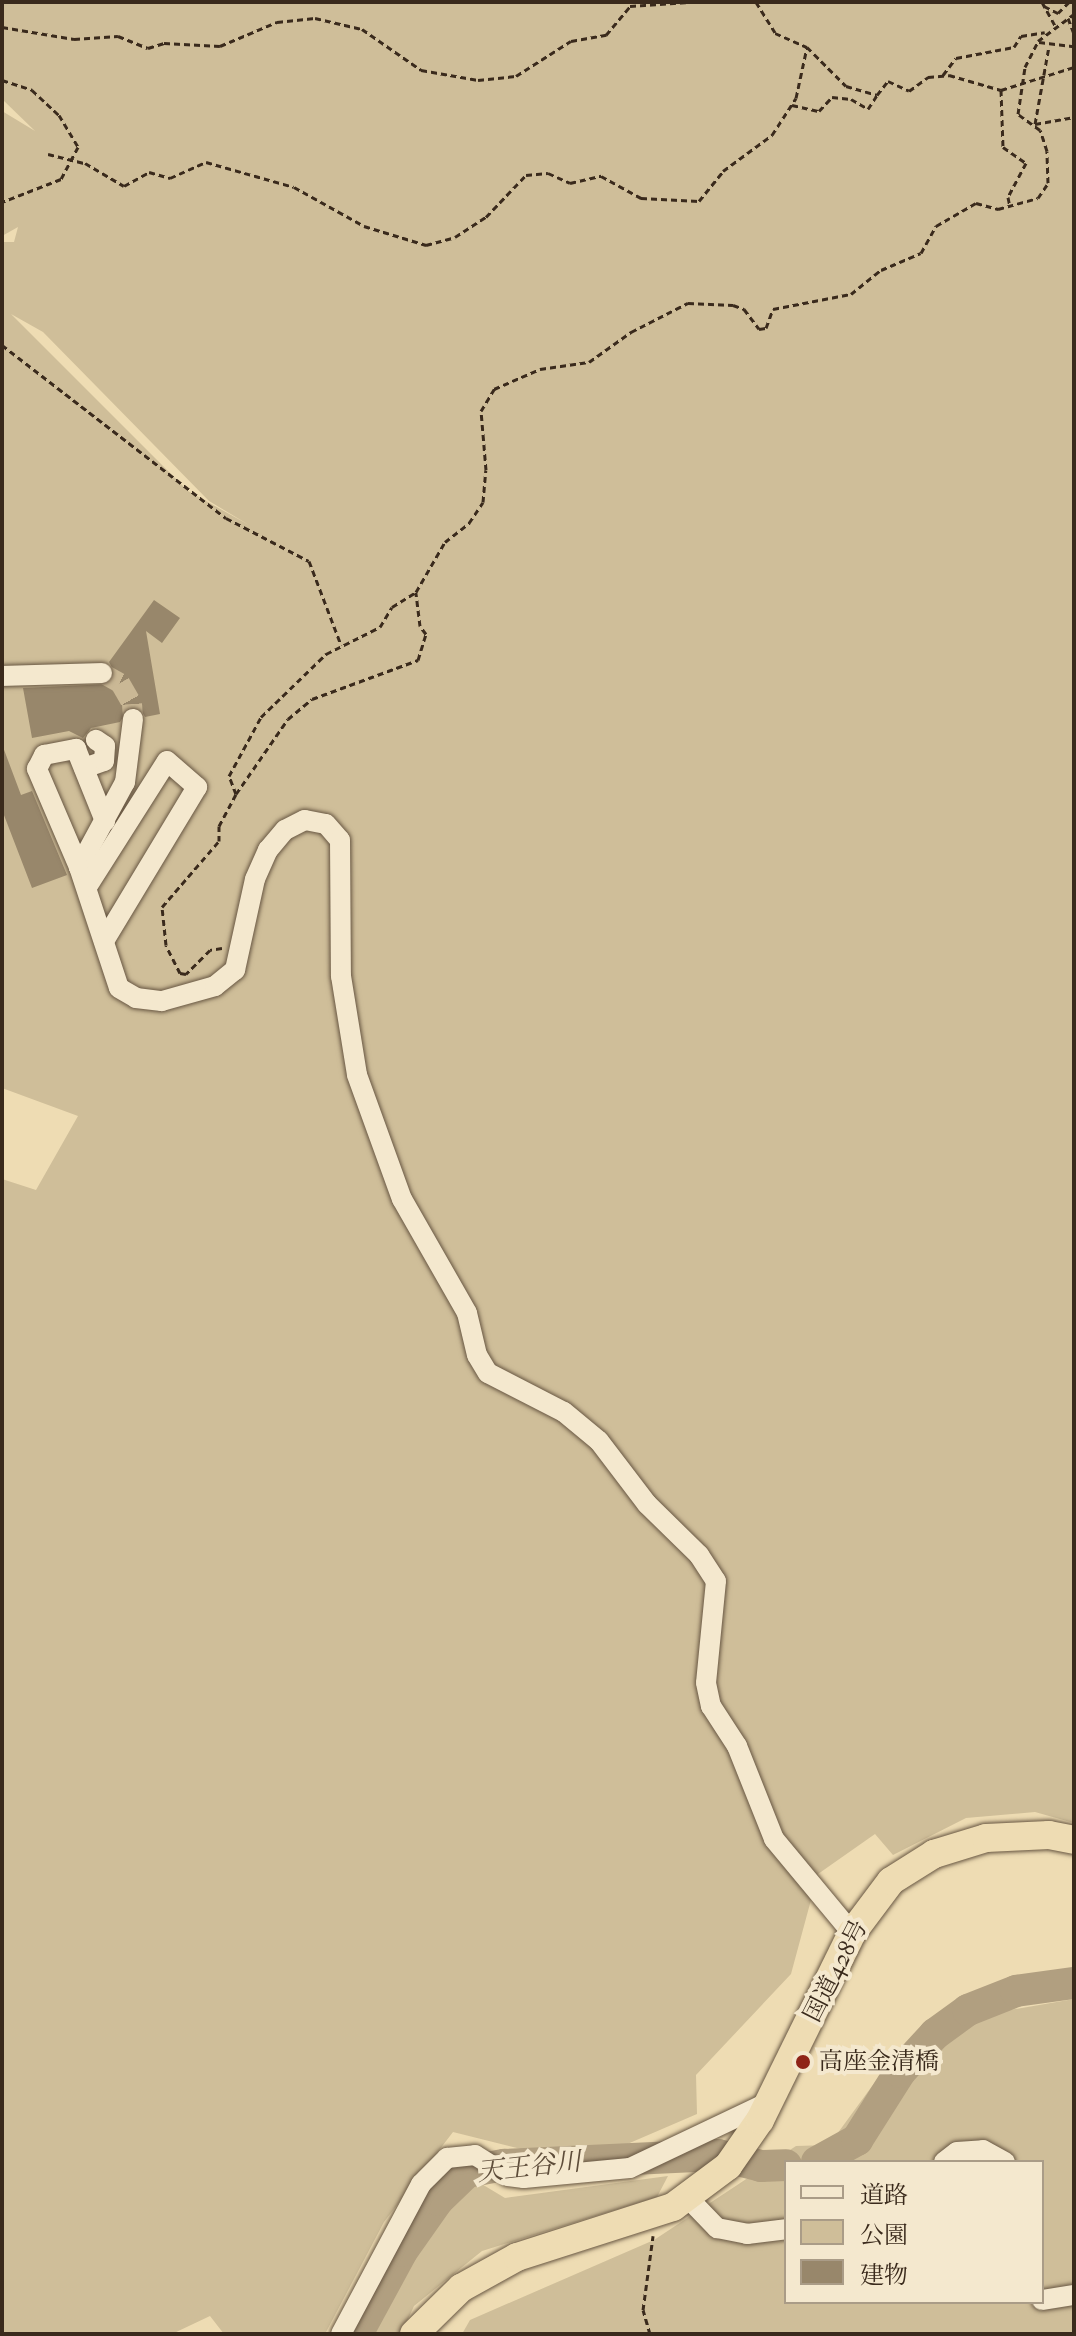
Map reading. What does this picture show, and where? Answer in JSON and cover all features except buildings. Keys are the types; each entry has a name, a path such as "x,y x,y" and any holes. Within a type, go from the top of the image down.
{"highway":[{"name":"国道428号","path":"414,2334 461,2288 517,2257 656,2214 688,2198 728,2166 763,2112 852,1933 891,1881 934,1854 1011,1834 1074,1840"}],"street":[{"path":"2,676 102,673"},
{"path":"79,867 105,821 132,759 133,719"},
{"path":"105,821 85,750 44,755 37,769 87,887 119,988 136,998 162,1001 215,986 230,974 268,850 285,830 305,820 326,824 340,840 341,976 357,1075 402,1199 467,1313 477,1355 488,1373 564,1412 599,1441 647,1504 699,1555 716,1581 706,1683 711,1706 743,1759 774,1839 852,1933"},
{"path":"87,887 167,761 197,787 104,941"},
{"path":"341,2334 421,2184 447,2158 475,2155 508,2176 524,2178 630,2168 763,2112"},
{"path":"947,2160 957,2152 983,2150 1001,2160"},
{"path":"688,2198 717,2228 747,2234 784,2229"},
{"path":"1044,2300 1074,2295"}],"path":[{"path":"2,27 34,36 45,32 74,39 118,36 148,48 164,43 220,46 277,22 315,18 362,29 421,70 478,80 516,76 571,41 606,35 630,6 689,2"},
{"path":"756,2 775,33 807,47 846,86 877,95"},
{"path":"1043,4 1058,13 1069,2"},
{"path":"1043,4 1056,27"},
{"path":"943,75 956,58 1014,47 1021,36 1048,31 1074,14"},
{"path":"1068,18 1074,34"},
{"path":"236,794 229,776 261,717 341,645 380,627 392,607 416,592 445,542 469,523 483,502 486,470 481,411 501,383 540,369 589,362 631,332 688,303 733,305 744,309 759,329 766,328 773,309 851,294 881,270 921,253 936,226 976,203 1010,207 1046,192 1047,151 1035,124 1018,114 1022,85 1038,41 1048,31"},
{"path":"1038,41 1049,46 1074,46"},
{"path":"1035,124 1044,89 1041,79 1049,46"},
{"path":"48,154 72,160 124,186 149,172 170,178 206,162 294,187 364,226 426,245 455,237 486,217 526,175 548,173 570,183 601,176 641,198 699,201 723,171 772,135 792,105 807,47"},
{"path":"792,105 819,111 832,97 851,99 868,109 888,81 909,91 928,77 943,75 1001,90 1074,67"},
{"path":"2,80 32,90 59,115 78,147 61,179 2,202"},
{"path":"1001,90 1003,147 1026,163 1008,197 1010,207"},
{"path":"1035,124 1074,117"},
{"path":"2,345 226,518 309,561 341,645"},
{"path":"230,974 221,945 186,974 180,973 166,945 162,907 219,841 219,826 236,794 288,719 312,699 418,660 426,634 420,626 416,592"},
{"path":"650,2334 643,2310 656,2214"}],"green space":[{"path":"2,2 1074,2 1074,1823 1035,1812 966,1818 893,1855 875,1834 818,1874 791,1974 696,2075 697,2114 625,2145 537,2153 453,2132 384,2222 325,2334 224,2334 210,2316 172,2334 2,2334 2,1179 36,1190 78,1116 2,1088 2,242 14,242 18,227 2,236 2,111 35,131 2,99","holes":["11,314 43,332 209,501 249,525 188,491"]},
{"path":"1074,1999 1074,2334 462,2334 470,2320 654,2240 796,2146 829,2145 894,2056 986,2014"},
{"path":"668,2176 657,2197 482,2251 414,2306 401,2334 357,2334 436,2196 475,2180 505,2198"}],"waterway":[{"name":"天王谷川","path":"821,2160 857,2140 900,2072 935,2034 968,2010 1016,1991 1074,1983"},
{"name":"天王谷川","path":"357,2334 402,2251 438,2200 467,2172 504,2165 718,2155 761,2166 784,2165"}],"tunnel":[{"path":"102,673 120,683 132,704 133,719"}],"place":[{"name":"高座金清橋","path":"803,2062"}]}
